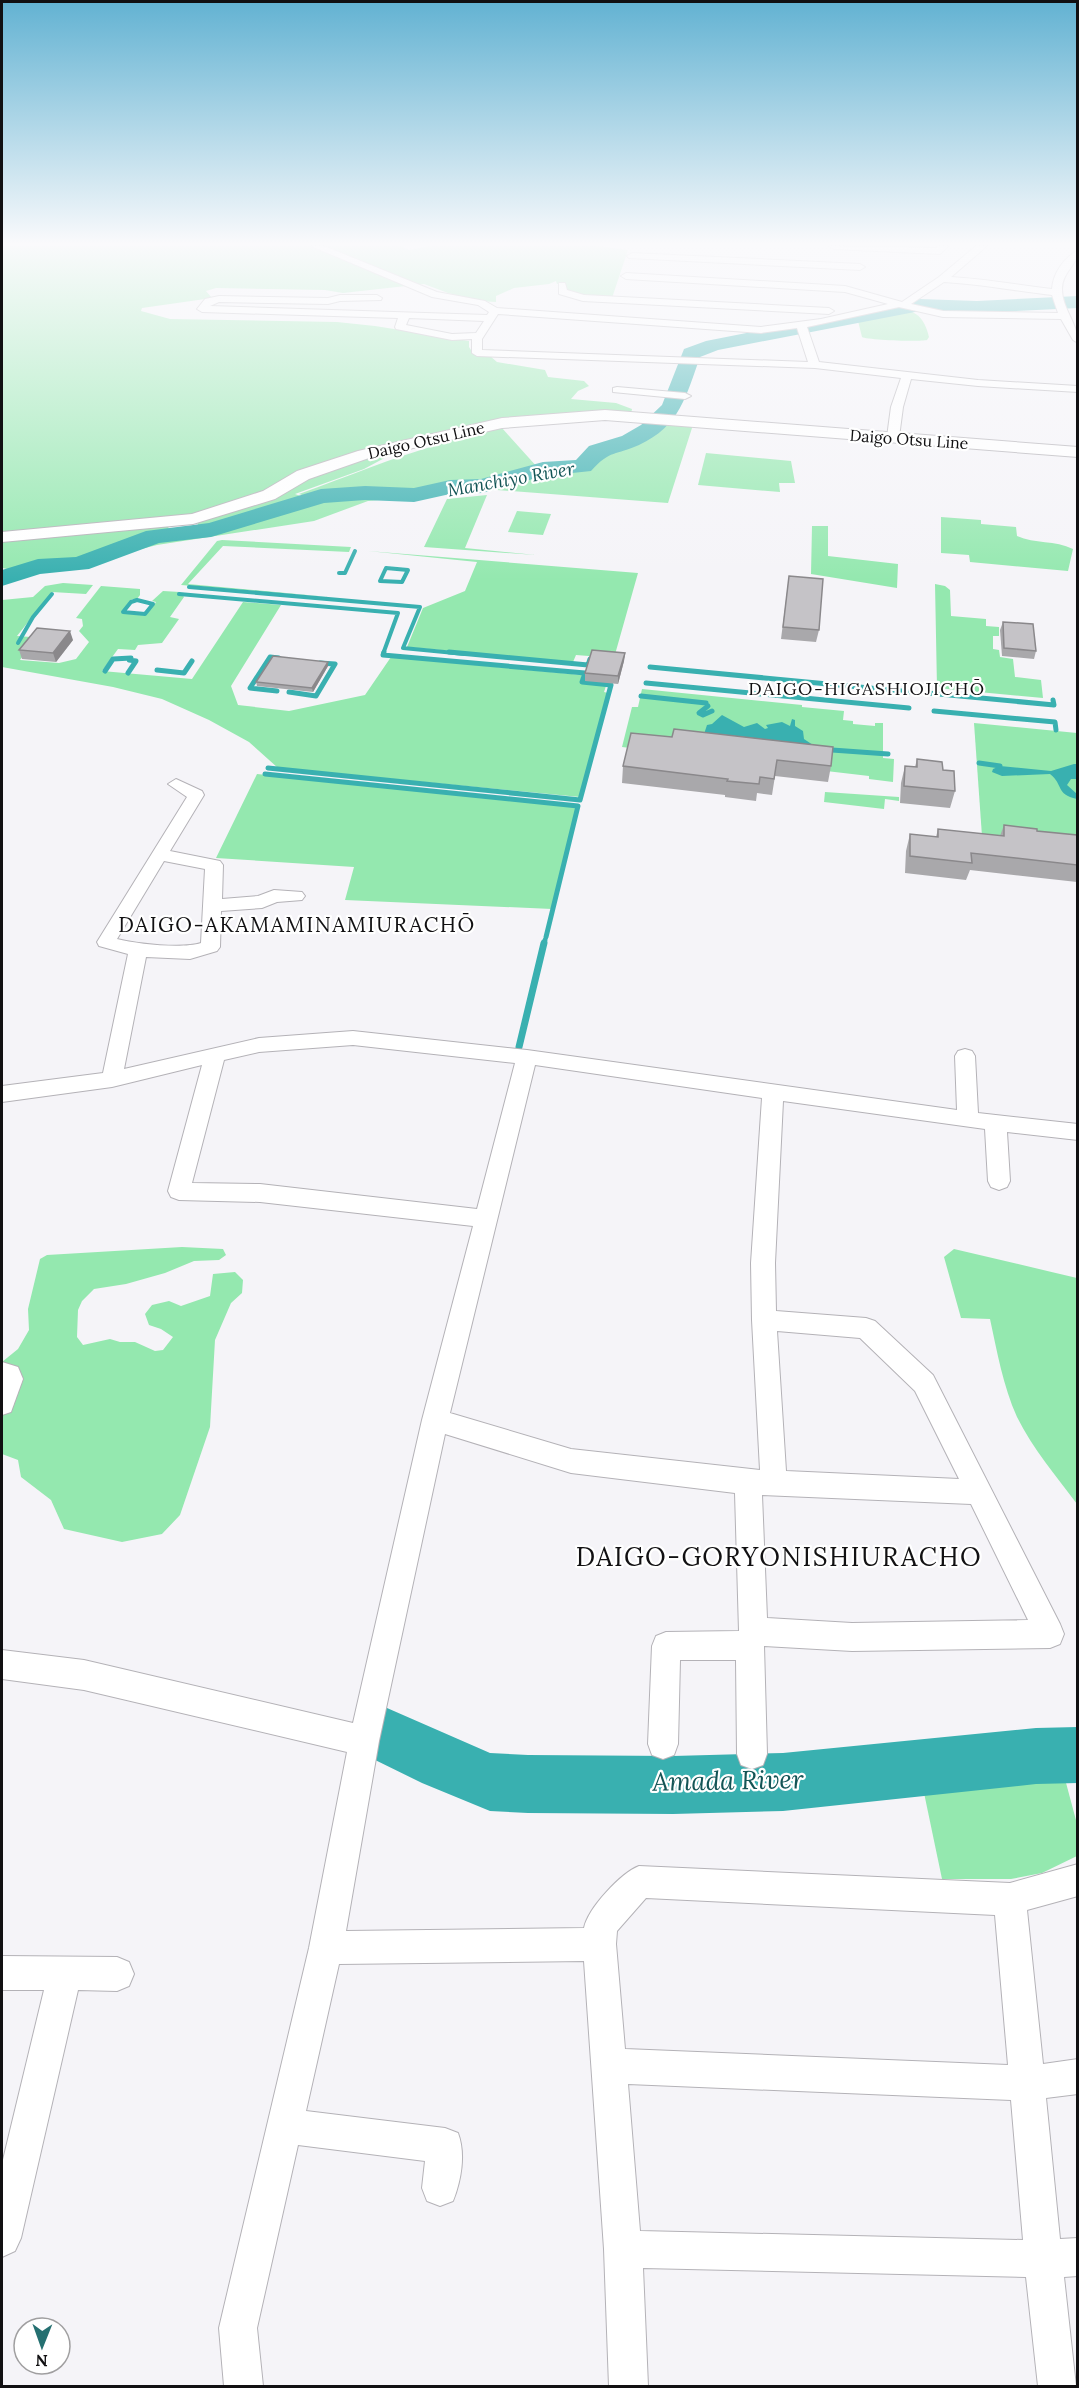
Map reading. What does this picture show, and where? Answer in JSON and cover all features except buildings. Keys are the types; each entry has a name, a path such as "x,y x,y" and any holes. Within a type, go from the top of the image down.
{"main road":[{"name":"Daigo Otsu Line","path":"2,537 193,519 269,495 303,475 364,454 502,423 604,415 1077,452"}],"street":[{"path":"514,357 685,378"},
{"path":"812,357 815,365"},
{"path":"617,390 685,378 815,365 1000,384 1077,389"},
{"path":"893,437 897,407 907,375"},
{"path":"669,419 685,378"},
{"path":"160,855 214,865 210,947 190,953 160,950 138,951 105,942 196,795 176,784"},
{"path":"211,906 262,902 274,896 296,896"},
{"path":"112,1079 138,951"},
{"path":"2,1094 112,1079 259,1045 353,1038 527,1057 996,1124 1077,1132"},
{"path":"215,1056 179,1191 260,1192 486,1219"},
{"path":"965,1056 968,1120"},
{"path":"243,2386 238,2328 327,1948 364,1741 435,1419 527,1057"},
{"path":"752,1754 752,1638 761,1483 763,1263 773,1091"},
{"path":"996,1124 999,1181"},
{"path":"663,1744 666,1646 752,1638 1050,1634 924,1383 866,1328 764,1320"},
{"path":"2,1373 10,1379 2,1404"},
{"path":"435,1419 571,1461 761,1483 977,1492"},
{"path":"2,1664 84,1675 364,1741"},
{"path":"628,2386 622,2250 600,1944 601,1924 639,1882 1010,1899 1077,1880"},
{"path":"1010,1899 1029,2083 1060,2258 1057,2386"},
{"path":"327,1948 600,1944"},
{"path":"2,1973 117,1974"},
{"path":"2,2238 65,1974"},
{"path":"610,2066 1029,2083 1077,2076"},
{"path":"285,2126 444,2146 440,2188"},
{"path":"622,2250 1060,2258"}],"green space":[{"path":"2,357 492,357 497,362 545,370 548,377 584,381 589,386 578,391 571,399 616,403 632,409 631,414 556,415 361,452 266,494 191,517 2,535"},
{"path":"665,422 692,425 668,503 497,490 499,483 534,474 587,469 606,453 637,444 654,435"},
{"path":"502,428 538,468 480,484 451,485 414,493 365,492 311,498 299,494 441,444 438,441"},
{"path":"405,447 364,469 295,494 306,498 266,513 199,529 197,521 309,477"},
{"path":"706,453 791,461 795,483 779,483 780,492 698,485"},
{"path":"492,485 489,490 368,501 314,521 157,545 90,562 156,539 214,530 270,515 322,497 365,494 414,496"},
{"path":"487,495 465,548 536,555 424,547 447,499"},
{"path":"517,511 551,514 543,535 508,532"},
{"path":"941,517 981,520 981,524 1016,527 1017,536 1066,546 1073,549 1068,571 970,562 969,555 941,553"},
{"path":"168,525 169,531 155,533 79,562 37,565 18,571 2,568 2,540"},
{"path":"812,526 828,526 828,556 898,564 897,588 811,574"},
{"path":"217,541 351,547 349,552 223,546 188,584 329,597 181,585"},
{"path":"368,551 638,573 614,658 576,655 573,662 407,647 423,608 465,591 477,562"},
{"path":"63,583 93,585 86,594 52,592 17,636 31,637 30,646 20,660 59,663 76,659 89,642 79,631 83,626 82,619 76,618 101,586 140,589 137,599 132,599 122,613 146,615 156,602 152,601 163,591 180,592 184,597 170,617 179,619 162,643 138,645 135,650 118,649 102,671 192,679 243,602 281,605 231,686 238,705 289,711 365,695 391,657 582,675 580,683 606,686 604,692 608,693 580,797 278,768 249,742 209,720 162,699 113,687 2,667 2,600 33,597 45,586"},
{"path":"935,584 945,586 950,590 951,616 986,619 986,626 999,627 999,636 993,636 993,649 999,650 1000,657 1013,659 1015,677 1041,680 1043,698 937,688"},
{"path":"642,689 802,705 802,707 844,711 843,720 853,721 853,724 875,726 875,723 883,723 883,758 894,759 893,782 869,779 869,776 622,747 632,707 638,707"},
{"path":"974,723 1077,733 1077,847 982,836"},
{"path":"257,774 577,807 552,909 345,900 354,867 216,858"},
{"path":"825,792 899,797 899,801 885,799 884,809 824,802"},
{"path":"182,1247 223,1249 226,1255 219,1260 194,1261 165,1273 126,1284 94,1289 82,1301 78,1310 77,1337 83,1345 110,1339 135,1342 155,1351 163,1350 173,1337 149,1325 145,1314 152,1305 169,1301 181,1306 210,1296 213,1274 235,1272 243,1280 242,1293 231,1303 215,1340 210,1427 180,1515 162,1534 122,1542 64,1529 51,1500 21,1477 18,1460 2,1454 2,1362 18,1349 29,1330 28,1309 40,1259 47,1255"},
{"path":"954,1249 1077,1278 1077,1504 1037,1451 1017,1417 1004,1381 990,1319 961,1318 944,1257"},
{"path":"1061,1764 1077,1824 1077,1856 1042,1873 1011,1879 942,1879 923,1788"}],"water":[{"path":"722,715 744,727 757,723 765,729 768,728 766,725 782,722 790,726 792,719 795,720 795,726 803,731 804,739 813,745 832,750 820,752 798,750 786,753 759,745 765,751 755,754 753,752 757,750 749,747 754,744 745,739 733,742 718,740 713,742 715,748 709,748 703,741 696,740 704,734 707,725 712,724"},
{"path":"1077,764 1077,779 1071,779 1067,785 1077,794 1077,799 1065,795 1050,774 1002,776 992,772 1000,766 1051,771"}],"waterway":[{"name":"Manchiyo River","path":"2,578 38,567 80,564 155,536 211,530 321,496 365,493 414,495 450,487 482,486 543,469 583,466 597,451 630,441 649,430 672,407 689,357"},
{"path":"339,573 345,573 355,551"},
{"path":"386,568 408,570 402,582 380,581 386,568"},
{"path":"189,587 420,607 403,648 465,654"},
{"path":"18,643 33,617 52,594"},
{"path":"179,594 398,613 383,654"},
{"path":"137,600 153,604 145,614 123,612 131,602 137,600"},
{"path":"268,768 580,800 611,685 582,682 585,673 383,655 384,652"},
{"path":"449,652 588,665 590,659"},
{"path":"277,691 250,688 270,657 279,658"},
{"path":"105,671 113,659 131,658 129,660 136,661 128,673"},
{"path":"157,670 184,673 192,661"},
{"path":"289,692 316,696 335,664 320,663"},
{"path":"650,667 912,692"},
{"path":"646,683 909,708"},
{"path":"928,693 1054,705 1053,700"},
{"path":"641,696 706,703"},
{"path":"708,706 699,713 703,715 712,711"},
{"path":"934,711 1055,722 1056,730"},
{"path":"832,750 888,754"},
{"path":"979,763 1000,766"},
{"path":"265,774 578,806 546,937"},
{"path":"544,944 545,940"},
{"path":"519,1047 544,943"},
{"name":"Amada River","path":"387,1736 442,1763 490,1782 528,1784 673,1785 783,1782 1036,1756 1078,1755"}],"district":[{"name":"DAIGO-HIGASHIOJICHŌ","path":"867,688"},
{"name":"DAIGO-AKAMAMINAMIURACHŌ","path":"297,924"},
{"name":"DAIGO-GORYONISHIURACHO","path":"779,1556"}]}
